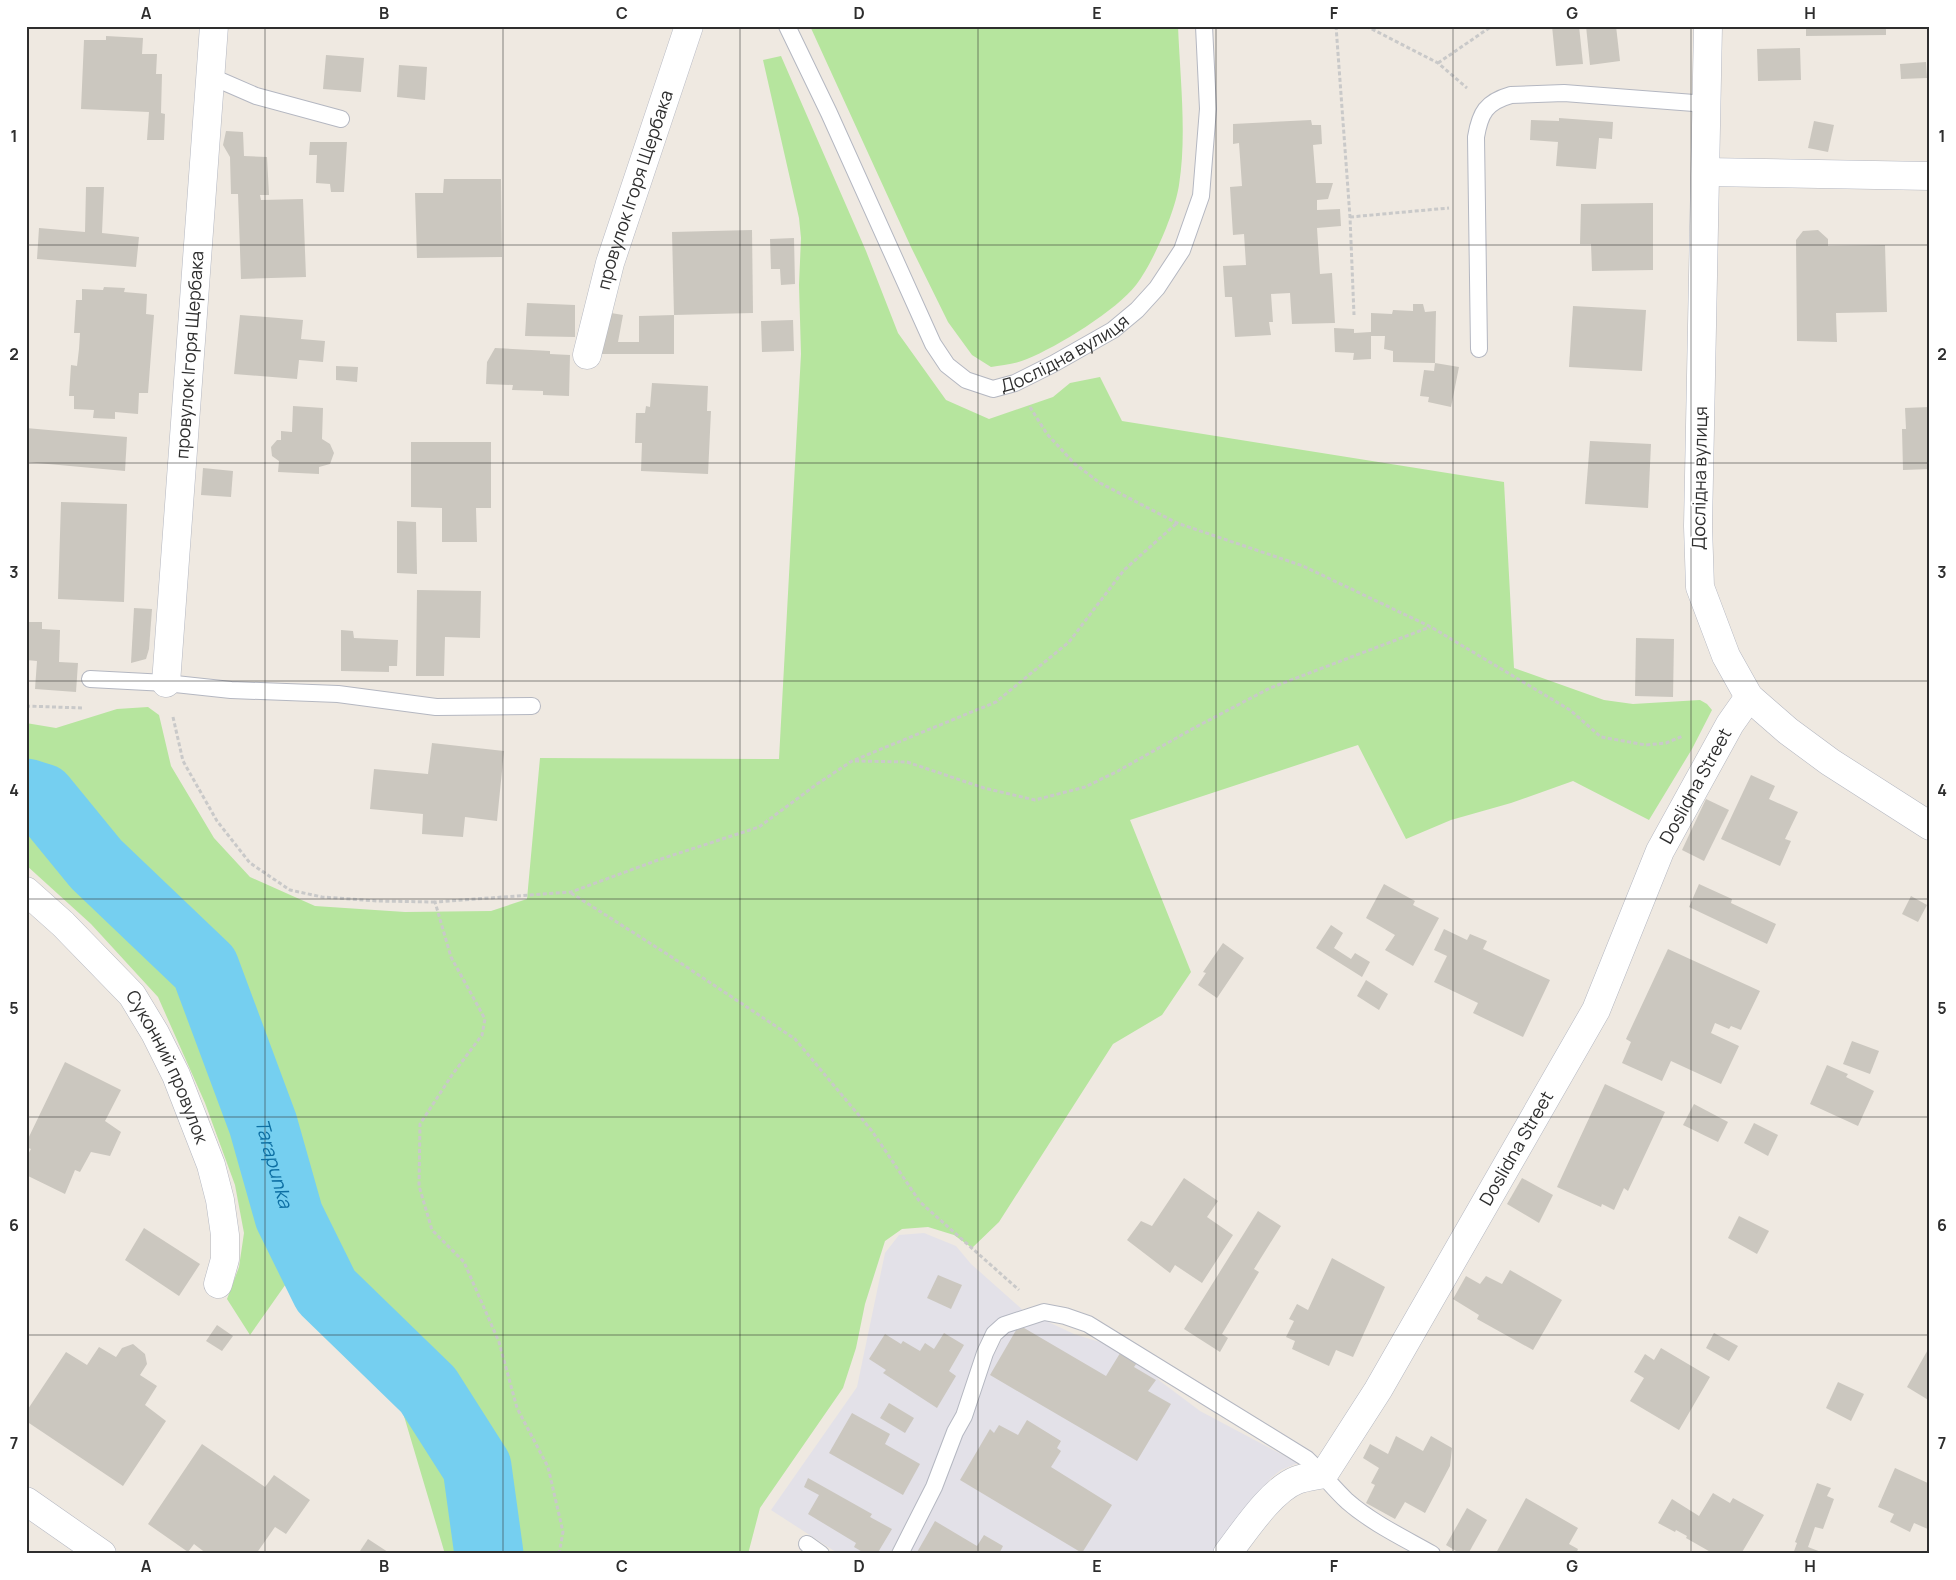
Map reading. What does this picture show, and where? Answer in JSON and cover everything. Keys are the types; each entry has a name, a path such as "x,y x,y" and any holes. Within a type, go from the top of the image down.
{"street":[{"name":"провулок Ігоря Щербака","path":"166,683 214,26"},
{"name":"провулок Ігоря Щербака","path":"587,355 610,263 689,26"},
{"name":"Дослідна вулиця","path":"1708,26 1698,526 1700,587 1726,656 1749,697 1788,731 1830,762 1930,826"},
{"path":"1706,172 1930,176"},
{"name":"Doslidna Street","path":"1324,1474 1378,1390 1596,1010 1660,851 1730,724 1749,697"},
{"name":"Суконний провулок","path":"26,891 64,924 132,995 155,1033 176,1075 211,1165 220,1200 225,1235 225,1259 218,1284"},
{"path":"1226,1554 1271,1499 1283,1488 1297,1480 1324,1474"},
{"path":"26,1501 102,1554"}],"lane":[{"name":"Дослідна вулиця","path":"787,26 829,113 933,344 947,365 966,380 993,389 1015,383 1113,330 1137,310 1158,288 1182,250 1201,196 1208,109 1204,26"},
{"path":"210,76 256,96 340,119"},
{"path":"1479,349 1476,137 1479,120 1488,106 1503,97 1511,95 1564,93 1707,104"},
{"path":"90,679 166,683 230,690 338,694 436,707 532,706"},
{"path":"900,1554 934,1487 955,1432 964,1416 985,1353 994,1334 1004,1325 1044,1312 1065,1316 1088,1324 1307,1459 1324,1474 1348,1502 1380,1524 1432,1554"},
{"path":"807,1544 821,1554"}],"path":[{"path":"1336,26 1350,216 1354,315"},
{"path":"1366,26 1438,63 1488,106"},
{"path":"1438,63 1492,26"},
{"path":"1350,216 1477,205"},
{"path":"1015,383 1047,434 1075,464 1100,482 1178,523 1303,566 1431,627 1570,710 1601,737 1646,745 1666,743 1684,736 1730,724"},
{"path":"166,683 183,761 217,821 250,863 290,890 322,897 378,901 435,902 570,892 658,860 760,827 817,784 852,761 996,702 1069,642 1124,570 1178,523"},
{"path":"852,761 907,762 984,788 1035,800 1085,787 1270,688 1431,627"},
{"path":"26,706 86,708 90,679"},
{"path":"570,892 668,954 795,1039 872,1131 920,1202 1044,1312"},
{"path":"435,902 451,957 485,1019 482,1035 452,1075 420,1124 419,1186 432,1230 464,1262 499,1342 517,1408 548,1468 563,1532 559,1554"}],"shaded area":[{"path":"924,1233 956,1246 971,1264 1024,1311 991,1327 983,1336 960,1408 933,1475 890,1554 839,1554 771,1510 857,1387 885,1253 899,1235"},
{"path":"1042,1319 1074,1334 1116,1347 1144,1363 1160,1381 1200,1411 1298,1463 1281,1470 1271,1478 1211,1554 909,1554 986,1367 1008,1329"}],"green space":[{"path":"810,26 1178,26 1183,126 1179,185 1173,209 1162,237 1136,285 1127,295 1086,327 1027,359 991,367 972,355 948,322 911,247"},
{"path":"781,56 866,251 898,333 946,400 989,419 1053,397 1070,383 1100,377 1122,421 1504,482 1514,668 1604,700 1633,704 1700,700 1712,710 1692,749 1649,820 1573,781 1511,803 1451,820 1406,839 1358,745 1130,820 1191,972 1162,1015 1113,1044 999,1222 972,1248 954,1235 928,1227 902,1229 885,1241 865,1304 856,1348 843,1388 760,1508 748,1554 445,1554 401,1406 295,1271 250,1335 227,1299 239,1267 244,1233 235,1185 205,1103 158,997 91,924 26,865 26,723 56,728 117,709 148,707 159,715 171,766 214,838 250,877 315,906 405,912 491,911 527,899 540,758 779,759 801,354 799,285 801,238 799,218 763,60"}],"building":[{"path":"1552,26 1579,26 1583,64 1556,66"},
{"path":"1586,26 1616,26 1620,61 1590,65"},
{"path":"1806,26 1886,26 1886,35 1806,36"},
{"path":"106,36 143,38 142,54 157,54 156,74 162,74 161,113 165,114 164,140 147,140 149,112 81,109 84,40 106,40"},
{"path":"1800,48 1801,80 1758,81 1757,49"},
{"path":"326,55 364,58 361,92 323,89"},
{"path":"1926,62 1927,78 1901,79 1900,64"},
{"path":"399,65 427,67 425,100 397,97"},
{"path":"1559,118 1613,122 1612,139 1599,138 1596,169 1556,166 1558,142 1530,140 1531,120 1559,121"},
{"path":"1311,120 1312,125 1321,125 1322,144 1313,145 1316,183 1333,183 1328,199 1317,200 1317,210 1340,209 1341,226 1317,228 1320,274 1332,273 1335,323 1292,324 1290,293 1271,294 1273,322 1269,322 1271,335 1235,337 1232,297 1225,297 1223,266 1246,265 1244,234 1233,235 1230,187 1242,186 1239,143 1233,144 1233,124"},
{"path":"1814,121 1834,125 1828,152 1808,148"},
{"path":"226,131 243,132 244,156 267,157 269,195 260,195 261,200 303,199 306,277 241,279 238,194 231,194 230,157 223,145"},
{"path":"310,142 347,142 344,192 331,192 330,184 316,183 317,155 309,155"},
{"path":"444,179 501,179 502,257 417,258 415,193 443,193"},
{"path":"86,187 104,187 102,233 139,237 136,267 37,259 39,228 85,232"},
{"path":"1653,203 1653,270 1592,271 1591,244 1580,244 1581,204"},
{"path":"752,230 753,313 674,315 672,232"},
{"path":"1818,230 1828,239 1828,246 1885,245 1887,312 1836,313 1837,342 1797,341 1796,240 1803,231"},
{"path":"794,238 795,284 781,285 780,269 771,269 770,239"},
{"path":"104,287 125,288 124,292 147,294 146,314 154,315 148,393 139,393 138,414 115,412 115,419 93,418 94,410 74,409 74,396 69,396 71,365 77,366 79,349 80,333 74,333 76,300 82,300 82,289 103,290"},
{"path":"527,303 575,305 575,337 525,336"},
{"path":"1413,304 1423,304 1425,312 1436,311 1435,363 1393,362 1393,351 1384,349 1385,336 1371,336 1371,359 1353,360 1354,353 1335,352 1334,328 1354,329 1354,333 1371,332 1371,313 1392,314 1393,310 1413,311"},
{"path":"1573,306 1646,310 1642,371 1569,367"},
{"path":"611,313 623,315 618,342 639,342 639,316 674,315 674,354 601,354"},
{"path":"240,315 303,320 301,339 325,341 323,362 299,360 297,379 234,374"},
{"path":"793,320 794,351 762,352 761,321"},
{"path":"495,348 550,351 550,354 570,355 569,396 543,395 543,391 512,390 513,385 486,384 487,362"},
{"path":"1435,363 1459,367 1451,407 1428,402 1429,397 1420,396 1424,370 1434,371"},
{"path":"336,366 358,367 357,382 336,380"},
{"path":"652,383 708,386 707,411 711,411 708,474 641,471 642,443 635,443 636,413 645,413 646,406 650,407"},
{"path":"293,406 323,408 322,439 330,444 334,453 330,464 319,467 319,474 278,472 279,461 272,456 271,447 277,440 281,440 281,431 292,432"},
{"path":"1930,407 1930,469 1903,470 1902,429 1906,429 1905,408"},
{"path":"26,428 127,437 125,471 26,462"},
{"path":"1590,441 1651,444 1648,508 1585,504"},
{"path":"411,442 491,442 491,508 476,508 477,542 442,542 442,508 411,507"},
{"path":"203,468 233,471 231,497 201,495"},
{"path":"61,502 127,504 124,602 58,599"},
{"path":"397,521 416,522 417,574 397,573"},
{"path":"417,590 481,591 480,638 445,637 444,676 416,676"},
{"path":"134,608 152,609 149,649 146,659 131,663"},
{"path":"26,622 42,622 42,629 60,630 59,662 78,663 76,692 35,689 37,661 26,660"},
{"path":"341,630 353,631 354,638 398,640 397,666 389,666 389,672 341,671"},
{"path":"1636,638 1674,639 1673,697 1635,696"},
{"path":"432,743 504,751 497,821 465,817 463,837 422,834 423,814 370,809 374,769 428,774"},
{"path":"1751,775 1775,786 1769,799 1798,812 1785,839 1791,841 1780,866 1721,839"},
{"path":"1706,799 1729,810 1704,861 1682,850"},
{"path":"1384,884 1415,901 1413,905 1439,918 1413,966 1385,950 1395,935 1366,918"},
{"path":"1699,884 1732,899 1731,903 1776,924 1767,944 1689,907"},
{"path":"1911,896 1927,905 1918,922 1902,914"},
{"path":"1331,925 1343,933 1334,948 1351,959 1355,953 1370,962 1362,977 1316,948"},
{"path":"1444,929 1467,940 1470,934 1487,941 1483,949 1550,980 1523,1037 1473,1013 1478,1003 1434,982 1447,956 1434,950"},
{"path":"1223,943 1244,958 1217,998 1198,985 1206,973 1203,972"},
{"path":"1668,949 1760,991 1741,1030 1731,1026 1729,1029 1715,1023 1711,1033 1739,1046 1721,1084 1671,1061 1662,1081 1622,1063 1631,1042 1626,1039"},
{"path":"1366,980 1388,994 1379,1010 1357,996"},
{"path":"1852,1041 1879,1051 1870,1074 1843,1064"},
{"path":"65,1062 121,1090 105,1121 121,1132 110,1156 91,1152 80,1172 75,1170 65,1194 26,1175 26,1158 31,1149 26,1147 26,1143"},
{"path":"1827,1065 1848,1074 1846,1077 1874,1091 1858,1126 1810,1104"},
{"path":"1605,1084 1665,1112 1628,1191 1624,1188 1614,1210 1602,1204 1601,1207 1557,1187"},
{"path":"1694,1104 1728,1122 1718,1142 1683,1125"},
{"path":"1754,1123 1778,1135 1768,1156 1744,1143"},
{"path":"1184,1178 1218,1201 1207,1217 1233,1235 1202,1283 1175,1265 1170,1273 1127,1240 1141,1221 1152,1226"},
{"path":"1522,1178 1553,1195 1539,1223 1507,1204"},
{"path":"1258,1211 1281,1226 1254,1269 1259,1272 1222,1334 1228,1338 1220,1352 1184,1329"},
{"path":"1739,1216 1769,1231 1757,1254 1728,1238"},
{"path":"144,1228 200,1264 179,1296 125,1260"},
{"path":"1332,1258 1385,1287 1353,1357 1336,1350 1329,1366 1292,1349 1295,1341 1286,1337 1294,1321 1289,1319 1297,1304 1308,1310"},
{"path":"1510,1270 1562,1300 1533,1350 1477,1319 1479,1315 1453,1299 1466,1276 1480,1284 1486,1276 1502,1284"},
{"path":"938,1275 962,1285 951,1309 927,1298"},
{"path":"217,1325 233,1336 222,1351 206,1341"},
{"path":"1019,1325 1106,1376 1122,1350 1139,1360 1134,1367 1156,1380 1148,1391 1171,1404 1137,1461 990,1375"},
{"path":"944,1333 964,1345 949,1371 956,1376 937,1408 883,1373 886,1370 869,1359 885,1334 901,1344 903,1341 920,1351 925,1343 934,1349"},
{"path":"1714,1333 1738,1346 1729,1361 1706,1348"},
{"path":"133,1344 145,1354 147,1364 140,1375 157,1386 145,1405 166,1421 123,1486 26,1421 26,1412 66,1352 87,1365 99,1347 116,1357 122,1348"},
{"path":"1930,1346 1930,1401 1907,1387"},
{"path":"1661,1348 1710,1377 1679,1430 1630,1401 1644,1378 1634,1372 1645,1354 1654,1360"},
{"path":"1838,1382 1864,1394 1851,1421 1826,1408"},
{"path":"889,1403 914,1418 905,1433 880,1418"},
{"path":"852,1413 890,1434 885,1444 920,1464 903,1495 829,1453"},
{"path":"1027,1420 1061,1441 1057,1448 1061,1451 1051,1467 1112,1505 1082,1553 960,1480 990,1429 994,1433 999,1425 1018,1435"},
{"path":"1396,1436 1423,1451 1431,1436 1452,1448 1450,1466 1425,1513 1405,1502 1395,1519 1366,1503 1375,1485 1371,1483 1379,1468 1363,1458 1370,1444 1388,1454"},
{"path":"202,1444 265,1487 274,1475 310,1500 286,1534 275,1527 256,1554 207,1554 194,1544 188,1552 148,1524"},
{"path":"1895,1468 1930,1484 1930,1530 1914,1523 1910,1532 1890,1522 1894,1514 1878,1507"},
{"path":"808,1478 872,1514 870,1517 892,1529 877,1554 866,1554 854,1547 856,1543 808,1514 819,1495 804,1487"},
{"path":"1817,1483 1831,1488 1827,1496 1834,1499 1823,1529 1815,1527 1808,1547 1821,1552 1821,1554 1793,1554 1797,1543 1795,1542"},
{"path":"1713,1493 1730,1503 1733,1498 1764,1515 1741,1554 1714,1554 1686,1538 1687,1536 1658,1523 1672,1499 1699,1516"},
{"path":"1526,1498 1578,1528 1569,1544 1578,1549 1576,1554 1496,1553"},
{"path":"1467,1508 1487,1520 1468,1554 1461,1554 1446,1545"},
{"path":"935,1521 977,1546 984,1535 1003,1546 999,1554 916,1554"},
{"path":"368,1539 391,1554 358,1554"}],"waterway":[{"name":"Tarapunka","path":"26,793 42,798 96,864 205,968 263,1124 289,1216 326,1291 428,1390 477,1467 489,1554"}]}
